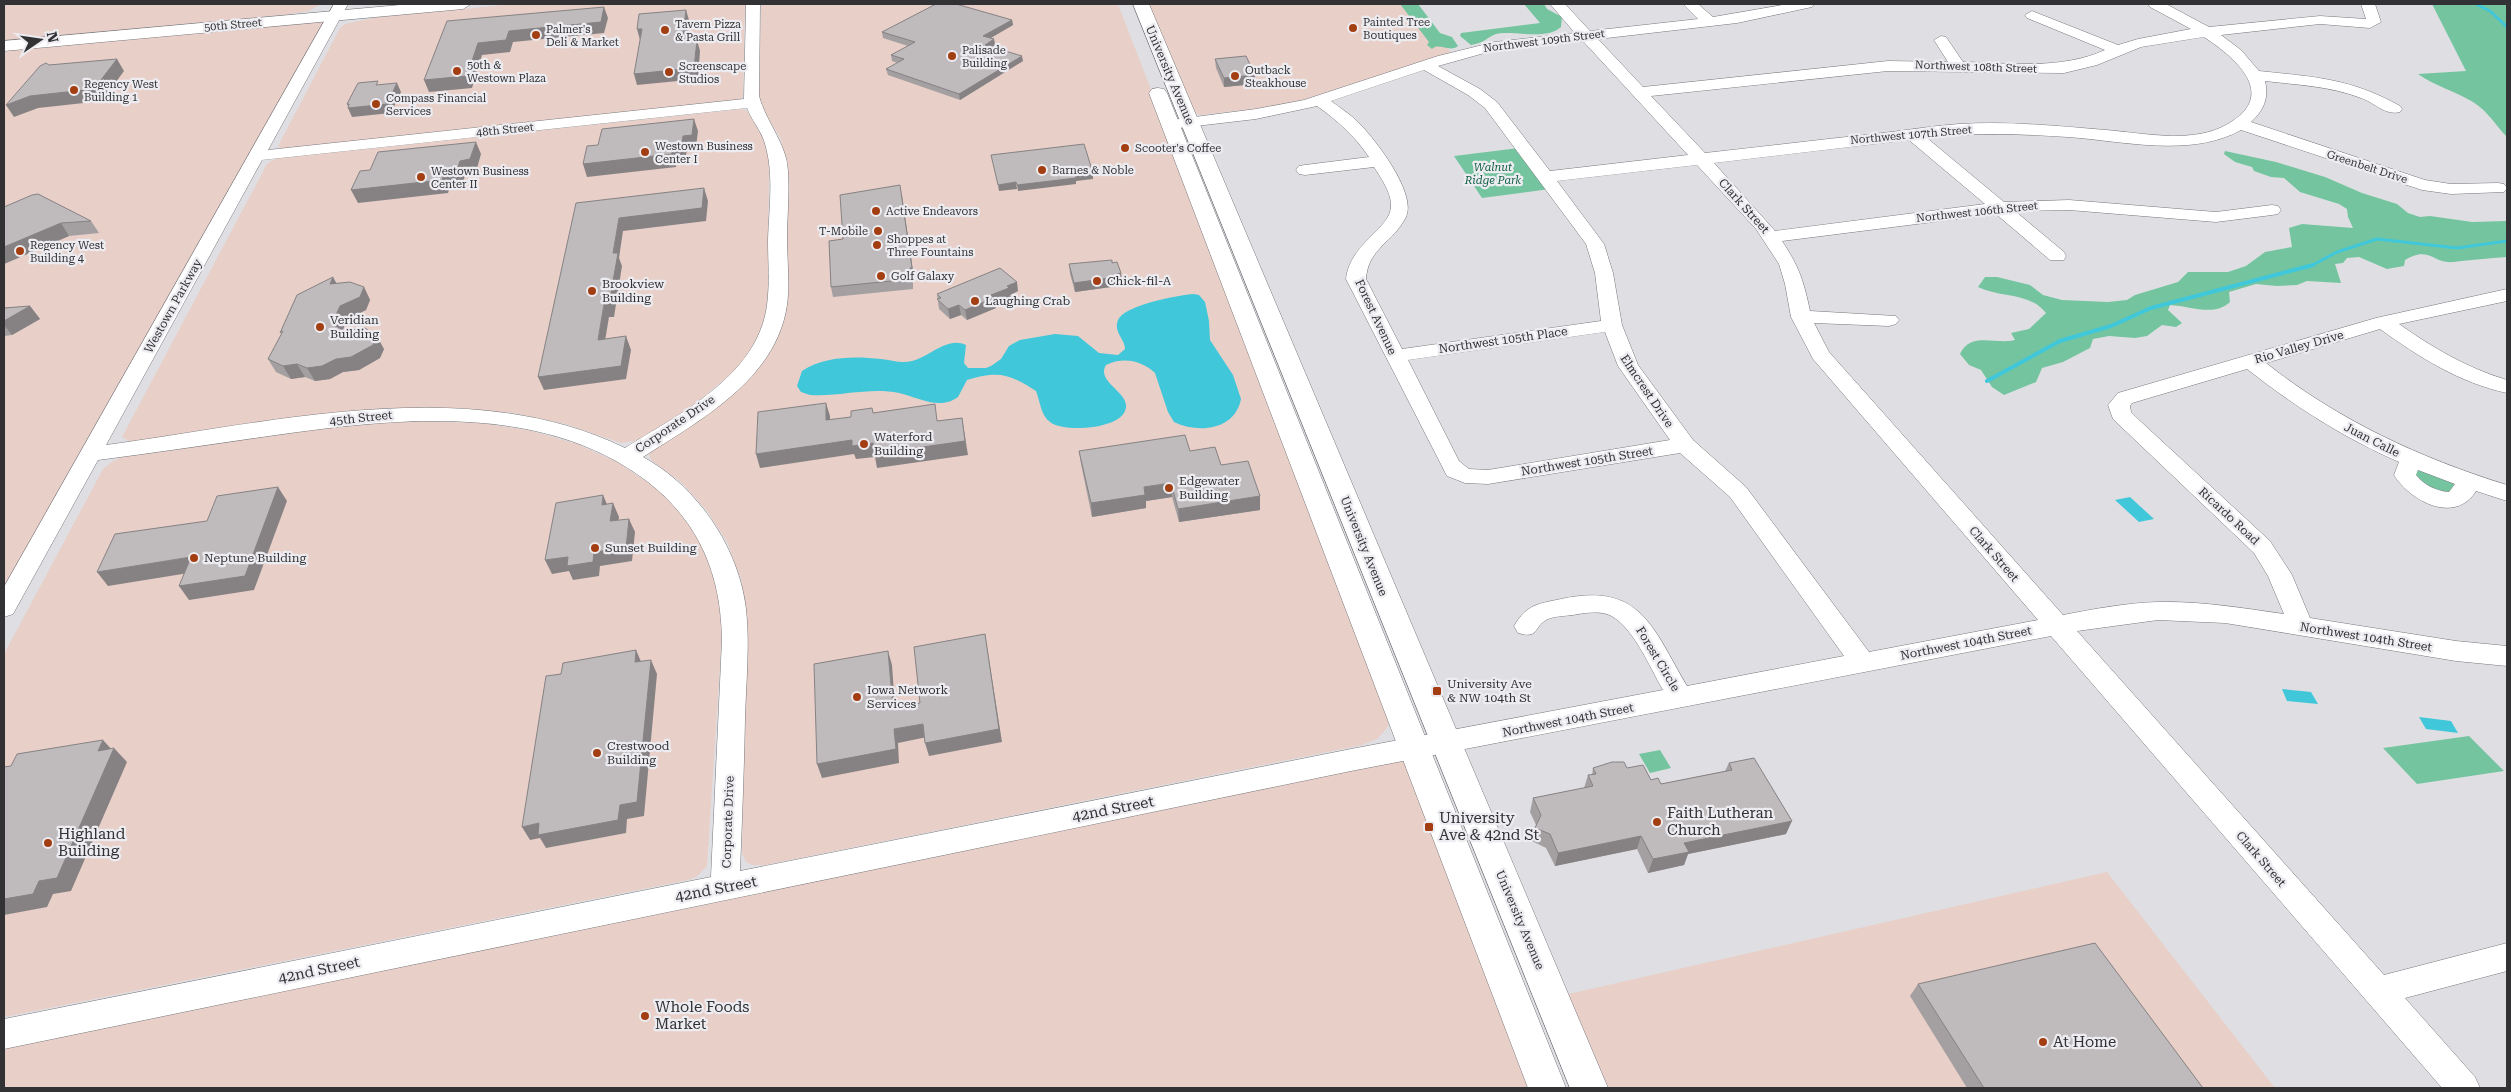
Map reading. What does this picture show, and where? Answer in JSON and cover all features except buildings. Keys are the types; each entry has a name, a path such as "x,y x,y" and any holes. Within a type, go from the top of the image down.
{"main road":[{"name":"50th Street","path":"4,46 337,10 463,4"},
{"name":"University Avenue","path":"1140,4 1180,122 1429,746 1547,1088"},
{"name":"University Avenue","path":"1153,81 1180,122"},
{"name":"University Avenue","path":"1429,746 1590,1088"}],"street":[{"name":"Corporate Drive","path":"726,887 734,642 732,597 716,547 702,523 681,496 660,478 627,457 706,404 733,382 759,353 774,324 777,305 778,161 771,137 753,104 750,88 752,4"},
{"name":"Clark Street","path":"1557,4 1772,237 1788,264 1795,284 1801,317 1820,355 2463,1088"},
{"path":"1690,4 1710,22"},
{"name":"Northwest 109th Street","path":"1180,122 1264,113 1320,101 1426,65 1495,46 1710,22 1778,12 1807,4"},
{"path":"2156,4 2205,32 2235,52 2256,75 2339,85 2369,95 2394,110"},
{"name":"Northwest 108th Street","path":"1639,92 1854,69 1957,65 2064,68 2092,62 2118,50 2162,38 2308,21 2370,24 2374,22 2374,19 2368,4"},
{"name":"Westown Parkway","path":"4,608 337,10"},
{"path":"2032,15 2118,50"},
{"path":"1941,40 1957,65"},
{"name":"Elmcrest Drive","path":"1426,65 1487,100 1595,244 1604,273 1612,325 1628,366 1685,445 1738,492 1863,663"},
{"name":"Northwest 107th Street","path":"1546,177 1910,133 1992,128 2172,140 2212,136 2240,124 2254,107 2260,95 2260,85 2256,75"},
{"name":"Forest Avenue","path":"1320,101 1352,124 1370,146 1397,192 1400,207 1395,221 1359,258 1356,279 1438,443 1455,471 1471,477 1488,477"},
{"name":"48th Street","path":"256,156 753,104"},
{"name":"Greenbelt Drive","path":"2240,124 2422,185 2451,189 2498,188"},
{"path":"1910,133 2057,256"},
{"path":"1304,170 1378,161"},
{"name":"Northwest 106th Street","path":"1772,237 1999,208 2069,205 2216,217 2272,210"},
{"name":"Rio Valley Drive","path":"2131,425 2121,414 2120,405 2125,398 2383,322 2507,295"},
{"path":"1801,317 1890,320"},
{"path":"2383,322 2436,360 2475,378 2507,387"},
{"name":"Northwest 105th Place","path":"1394,356 1612,325"},
{"name":"Juan Calle","path":"2250,361 2272,379 2326,416 2377,444 2414,460 2408,466 2405,475 2415,489 2425,495 2439,500 2459,498 2466,489 2468,480 2507,493"},
{"name":"45th Street","path":"90,454 339,420 418,414 471,416 534,424 584,438 627,457"},
{"name":"Ricardo Road","path":"2131,425 2262,547 2280,575 2301,626"},
{"name":"Northwest 105th Street","path":"1488,477 1685,445"},
{"name":"Forest Circle","path":"1527,626 1538,612 1590,603 1616,606 1628,613 1637,623 1681,698"},
{"name":"Northwest 104th Street","path":"1429,746 2056,625 2102,617 2158,611 2225,614 2456,651 2507,656"},
{"name":"42nd Street","path":"4,1034 1429,746"},
{"path":"2377,991 2507,957"}],"shaded area":[{"path":"4,4 321,4 309,11 284,15 4,41"},
{"path":"514,4 745,4 743,96 741,100 283,149 278,146 340,28 345,24 378,17"},
{"path":"761,4 1118,4 1389,708 1390,722 1377,739 1362,745 765,865 752,865 746,862 742,853 746,613 741,579 727,542 707,511 682,483 651,460 649,453 766,357 783,322 787,300 787,167 781,139 766,115 759,95"},
{"path":"1146,4 1414,4 1451,53 1318,97 1279,106 1200,115 1191,110"},
{"path":"334,16 90,454 4,608 4,46"},
{"path":"741,109 747,111 762,136 769,154 768,302 764,326 751,351 733,372 695,404 640,440 621,443 565,424 514,413 429,408 368,411 131,442 122,437 267,164 271,161 278,158"},
{"path":"403,421 483,423 532,431 577,444 617,462 653,486 668,499 694,531 712,568 721,611 722,634 707,866 696,877 688,880 4,1017 4,654 103,469 113,461 124,456 345,425"},
{"path":"1414,749 1547,1088 4,1088 4,1034"},
{"path":"2107,872 2275,1088 1603,1088 1564,995"}],"green space":[{"path":"1400,4 1418,4 1440,33 1452,37 1458,46 1455,48 1435,47 1432,49 1427,45 1429,42"},
{"path":"1524,4 1544,4 1547,9 1562,17 1561,27 1554,31 1538,34 1496,34 1480,43 1471,45 1460,36 1461,33 1540,23"},
{"path":"2432,4 2507,4 2507,137 2478,106 2418,74 2466,71"},
{"name":"Walnut Ridge Park","path":"1519,148 1550,189 1482,198 1454,156"},
{"path":"2225,151 2276,162 2325,177 2362,193 2397,204 2408,213 2420,217 2430,216 2472,222 2507,221 2507,257 2446,262 2420,254 2405,260 2404,266 2387,269 2359,257 2347,258 2343,263 2335,264 2341,283 2307,281 2297,285 2256,284 2229,292 2230,302 2217,309 2210,310 2170,305 2168,310 2182,323 2176,327 2162,325 2147,336 2135,338 2109,336 2093,339 2090,348 2063,362 2042,368 2036,382 2004,395 1992,387 1981,370 1969,365 1960,354 1970,343 1977,341 2015,340 2011,333 2029,329 2046,313 2039,306 2023,298 1978,287 1985,277 1997,277 2030,285 2043,295 2062,300 2108,302 2127,300 2135,295 2178,282 2188,272 2228,272 2246,266 2265,252 2292,247 2289,228 2302,224 2353,228 2347,209 2339,204 2300,192 2284,178 2271,177 2254,171 2252,167 2235,162 2224,154"},
{"path":"2418,470 2453,482 2455,485 2452,493 2428,490 2413,471"},
{"path":"2469,736 2504,771 2417,784 2383,748"},
{"path":"1660,750 1671,768 1650,773 1639,754"}],"water":[{"path":"1199,295 1205,302 1210,340 1233,375 1241,399 1232,417 1215,427 1194,428 1174,422 1168,412 1155,373 1144,365 1132,361 1119,361 1106,365 1104,371 1109,383 1124,399 1125,411 1112,422 1078,428 1050,422 1043,412 1036,391 1018,380 1003,375 987,375 967,380 958,397 943,403 929,402 888,391 810,395 801,392 797,386 802,371 820,362 840,358 871,358 908,362 919,359 952,343 966,345 964,363 968,368 986,368 991,366 1001,359 1009,346 1020,340 1055,334 1078,336 1099,353 1118,355 1125,349 1117,328 1118,320 1123,315 1141,305 1176,296"},
{"path":"2130,497 2154,519 2139,522 2115,500"},
{"path":"2282,689 2311,692 2318,704 2287,701"},
{"path":"2419,717 2451,721 2458,733 2426,729"}],"waterway":[{"path":"2476,4 2490,11 2507,27"},
{"path":"2312,265 2337,252 2377,239 2457,248 2507,241"},
{"path":"1987,381 2060,341 2111,326 2151,308 2312,265"}],"place":[{"name":"Painted Tree Boutiques","path":"1353,28"},
{"name":"Tavern Pizza & Pasta Grill","path":"665,30"},
{"name":"Palmer's Deli & Market","path":"536,35"},
{"name":"Palisade Building","path":"952,56"},
{"name":"50th & Westown Plaza","path":"457,71"},
{"name":"Screenscape Studios","path":"669,72"},
{"name":"Outback Steakhouse","path":"1235,76"},
{"name":"Regency West Building 1","path":"74,90"},
{"name":"Compass Financial Services","path":"376,104"},
{"name":"Scooter's Coffee","path":"1125,148"},
{"name":"Westown Business Center I","path":"645,152"},
{"name":"Barnes & Noble","path":"1042,170"},
{"name":"Westown Business Center II","path":"421,177"},
{"name":"Active Endeavors","path":"876,211"},
{"name":"T-Mobile","path":"878,231"},
{"name":"Shoppes at Three Fountains","path":"877,245"},
{"name":"Regency West Building 4","path":"20,251"},
{"name":"Golf Galaxy","path":"881,276"},
{"name":"Chick-fil-A","path":"1097,281"},
{"name":"Brookview Building","path":"592,291"},
{"name":"Laughing Crab","path":"975,301"},
{"name":"Veridian Building","path":"320,327"},
{"name":"Waterford Building","path":"864,444"},
{"name":"Edgewater Building","path":"1169,488"},
{"name":"Sunset Building","path":"595,548"},
{"name":"Neptune Building","path":"194,558"},
{"name":"University Ave & NW 104th St","path":"1437,691"},
{"name":"Iowa Network Services","path":"857,697"},
{"name":"Crestwood Building","path":"597,753"},
{"name":"Faith Lutheran Church","path":"1657,822"},
{"name":"University Ave & 42nd St","path":"1429,827"},
{"name":"Highland Building","path":"48,843"},
{"name":"Whole Foods Market","path":"645,1016"},
{"name":"At Home","path":"2043,1042"}]}
